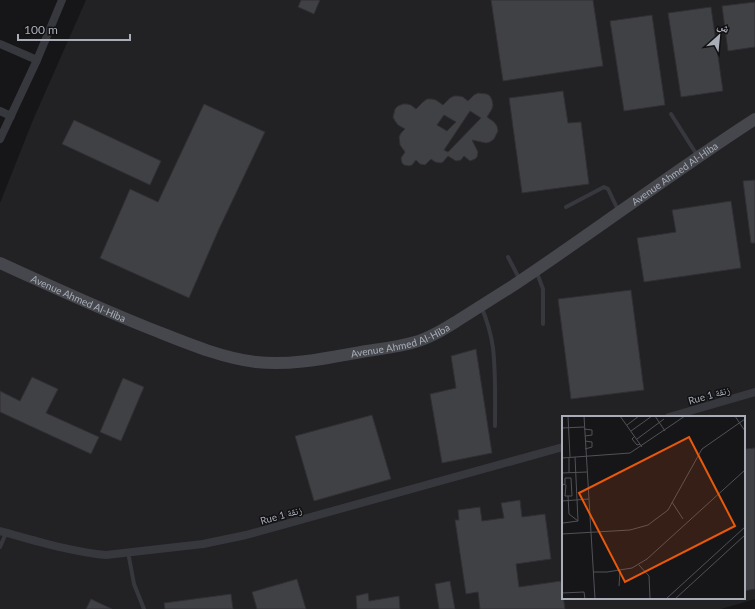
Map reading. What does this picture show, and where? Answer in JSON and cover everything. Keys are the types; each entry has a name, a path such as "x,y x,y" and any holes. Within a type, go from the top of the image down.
{"street":[{"path":"0,139 37,60 62,0"},
{"path":"0,44 37,60"},
{"path":"0,110 11,116"},
{"name":"Avenue Ahmed Al-Hiba","path":"0,263 91,304 175,339 206,350 236,358 256,362 283,364 385,348 416,342 436,333 481,306 520,281 755,119"},
{"name":"Rue 1 زنقة","path":"671,416 755,392"},
{"name":"Rue 1 زنقة","path":"3,532 79,551 106,555 202,544 246,535 562,447"}],"lane":[{"path":"671,114 698,158"},
{"path":"566,207 604,187 608,189 619,212"},
{"path":"508,257 520,281"},
{"path":"536,270 543,289 543,324"},
{"path":"481,306 488,324 493,347 495,372 495,426"},
{"path":"0,547 3,532"},
{"path":"128,552 134,584 144,609"}],"shaded area":[{"path":"86,0 755,0 755,599 721,609 0,609 0,203 33,120"}],"building":[{"path":"301,0 320,0 314,14 298,7"},
{"path":"491,0 593,0 603,66 503,81"},
{"path":"755,2 755,47 728,51 722,6"},
{"path":"711,7 723,91 681,97 668,13"},
{"path":"652,15 665,105 624,111 610,21"},
{"path":"563,91 568,123 581,122 589,184 522,193 509,98"},
{"path":"478,93 487,94 490,96 493,105 487,117 494,122 498,131 494,139 490,142 486,143 472,140 478,152 475,159 470,161 464,156 461,160 456,161 448,156 441,163 435,162 431,159 425,165 420,164 416,160 409,166 402,163 401,158 405,152 400,145 399,137 405,129 398,125 393,117 395,109 398,106 407,104 416,109 427,99 436,100 443,105 454,96 463,97 468,101","holes":["470,111 481,118 448,152 444,150","444,115 456,122 447,131 437,125"]},
{"path":"204,104 265,132 219,229 189,298 100,258 130,189 158,202"},
{"path":"74,120 161,161 150,185 62,144"},
{"path":"755,180 755,243 751,243 743,181"},
{"path":"731,201 741,268 644,282 637,238 676,232 672,210"},
{"path":"631,290 644,390 571,399 558,299"},
{"path":"476,349 492,453 442,463 430,394 456,388 451,356"},
{"path":"32,377 58,389 46,413 99,437 91,454 0,412 0,391 20,401"},
{"path":"123,378 144,387 121,441 100,432"},
{"path":"372,415 391,479 314,501 295,436"},
{"path":"755,448 755,589 745,591 745,555 745,449"},
{"path":"520,500 522,517 545,514 551,559 516,564 519,587 561,581 562,599 564,599 565,609 480,609 478,592 466,594 455,520 459,520 458,510 480,507 482,521 504,518 501,503"},
{"path":"297,579 306,609 257,609 252,592"},
{"path":"450,581 455,609 439,609 435,584"},
{"path":"368,593 369,601 399,596 400,609 357,609 356,596"},
{"path":"231,594 233,609 165,609 164,603"},
{"path":"91,599 112,609 86,609"}]}
